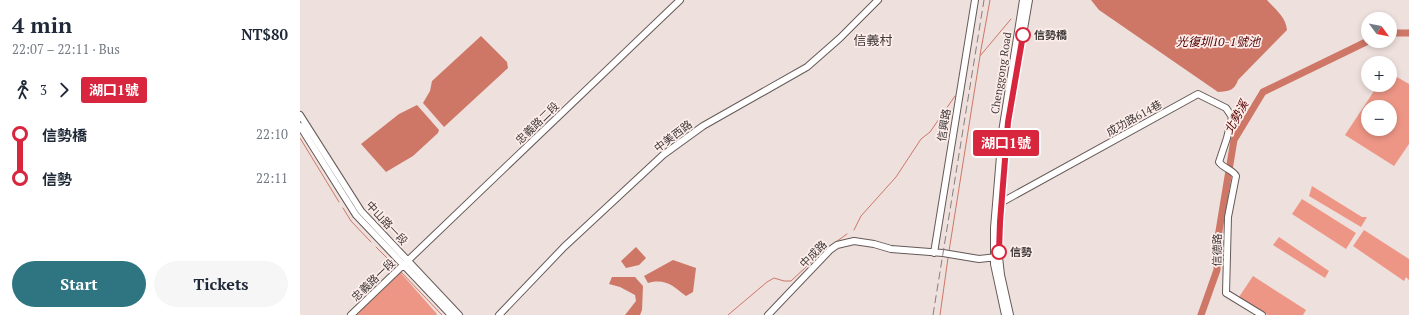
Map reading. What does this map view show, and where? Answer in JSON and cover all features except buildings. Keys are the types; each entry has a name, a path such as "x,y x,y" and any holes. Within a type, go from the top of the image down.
{"street":[{"name":"忠義路二段","path":"406,262 680,0"},
{"name":"中美西路","path":"499,315 564,247 663,155 703,126 807,67 840,38 878,0"},
{"name":"信興路","path":"934,253 974,0"},
{"name":"Chenggong Road","path":"1005,315 996,256 999,201 1006,101 1023,0"},
{"name":"Chenggong Road","path":"999,201 1008,122 1029,0"},
{"name":"成功路614巷","path":"999,201 1198,94 1226,108 1232,117 1228,138 1219,162 1221,165"},
{"name":"中山路一段","path":"300,115 361,211 451,315"},
{"name":"中山路一段","path":"300,126 356,215 459,315"},
{"name":"信德路","path":"1221,165 1231,170 1236,176 1228,216 1226,293 1262,315"},
{"name":"中成路","path":"768,315 837,245 854,241 865,242 891,249 979,259 996,256"},
{"name":"Chenggong Road","path":"996,256 1010,315"},
{"name":"忠義路一段","path":"351,315 406,262"}],"shaded area":[{"path":"1397,77 1409,84 1409,144 1394,166 1345,135 1361,111 1361,136 1397,136 1397,100 1368,100 1373,92 1397,92"},
{"path":"1312,186 1362,217 1367,217 1361,227 1309,196"},
{"path":"1302,199 1356,233 1346,249 1292,214"},
{"path":"1364,230 1409,259 1409,280 1406,277 1404,281 1353,246"},
{"path":"1279,237 1329,271 1325,278 1273,245"},
{"path":"400,272 437,314 436,315 351,315"},
{"path":"1253,276 1306,310 1303,315 1268,315 1239,297"}],"water":[{"name":"光復圳10-1號池","path":"1091,0 1267,0 1285,21 1287,30 1238,80 1233,88 1228,91 1218,92 1099,10"},
{"path":"481,36 507,62 508,68 444,127 423,103 430,91 432,81"},
{"path":"417,105 439,130 438,133 413,156 386,172 361,144 399,114"},
{"path":"636,247 646,258 639,265 626,268 621,261"},
{"path":"673,260 696,268 693,292 686,296 665,282 648,283 644,276"},
{"path":"612,277 635,277 643,286 642,310 640,315 625,315 636,301 635,295 620,287 609,284"}],"waterway":[{"path":"980,55 990,0"},
{"path":"949,251 980,56 1011,19"},
{"name":"北勢溪","path":"1397,33 1409,33"},
{"name":"北勢溪","path":"1201,315 1217,270 1218,237 1234,140 1263,92 1361,44"},
{"path":"854,230 861,216 896,177 921,139 930,132 955,96"},
{"path":"300,138 339,202"},
{"path":"343,208 351,221 371,242"},
{"path":"728,315 767,282 774,278 784,281 791,281 823,251 847,234"},
{"path":"376,247 396,267"},
{"path":"940,315 948,258"},
{"path":"401,272 442,315"}],"railway":[{"path":"933,315 984,0"}],"bus line":[{"name":"湖口1號","path":"999,252 1008,122 1023,35"}],"place":[{"name":"信勢橋","path":"1023,35"},
{"name":"信勢","path":"999,252"}],"district":[{"name":"信義村","path":"873,40"}]}
